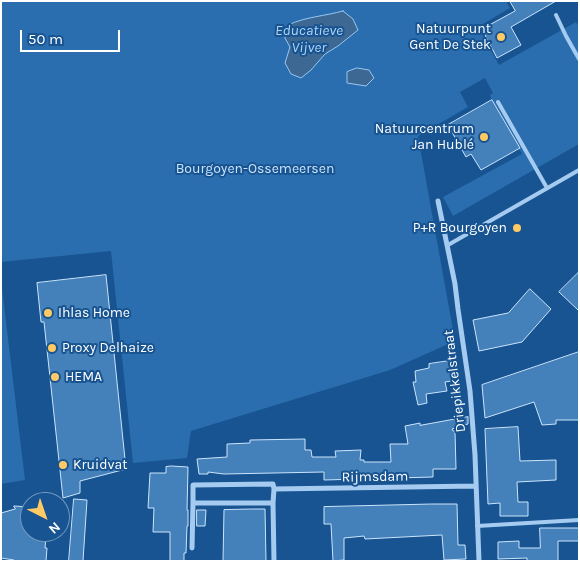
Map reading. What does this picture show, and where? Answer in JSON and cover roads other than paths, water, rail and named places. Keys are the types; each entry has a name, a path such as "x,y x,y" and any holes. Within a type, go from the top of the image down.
{"street":[{"name":"Driepikkelstraat","path":"438,201 455,284 470,391 475,455 479,561"},
{"name":"Rijmsdam","path":"192,548 193,485 273,484 274,489 476,486"},
{"path":"274,489 274,561"},
{"path":"193,503 274,503"}],"lane":[{"path":"556,15 579,59"},
{"path":"498,102 547,188"},
{"path":"448,245 579,170"},
{"path":"477,526 579,520"}],"water":[{"name":"Educatieve Vijver","path":"343,11 353,19 358,30 325,54 301,78 291,74 285,63 290,47 285,38 288,25 308,18"},
{"path":"357,68 369,70 374,78 366,86 347,83 347,72"}],"place":[{"name":"Natuurpunt Gent De Stek","path":"501,37"},
{"name":"Natuurcentrum Jan Hublé","path":"484,137"},
{"name":"P+R Bourgoyen","path":"517,228"},
{"name":"Ihlas Home","path":"48,313"},
{"name":"Proxy Delhaize","path":"52,348"},
{"name":"HEMA","path":"55,377"},
{"name":"Kruidvat","path":"63,465"}],"park label":[{"name":"Bourgoyen-Ossemeersen","path":"255,169"}]}
